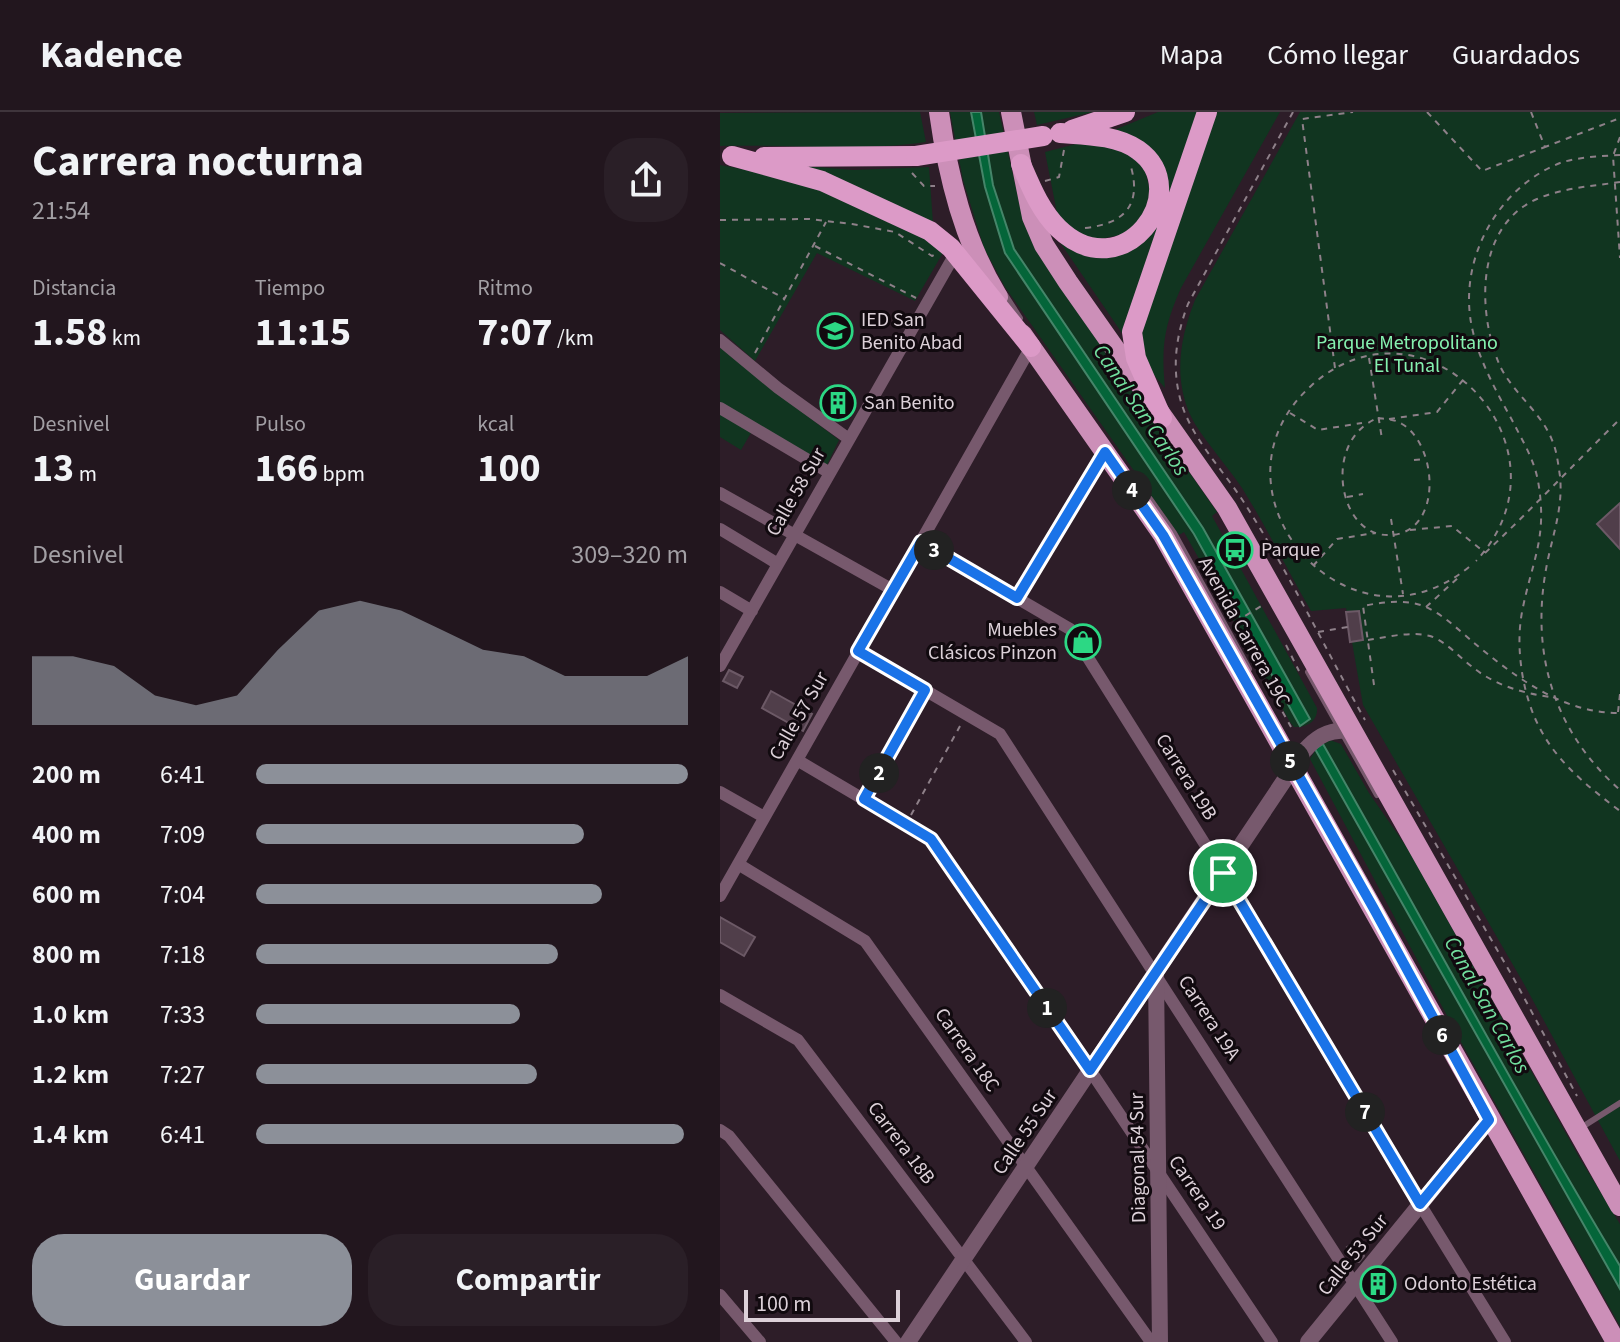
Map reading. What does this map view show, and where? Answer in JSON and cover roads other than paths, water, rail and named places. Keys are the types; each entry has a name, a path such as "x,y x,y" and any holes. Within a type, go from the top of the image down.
{"highway":[{"path":"726,156 886,158 914,162 1056,138 1125,112"},
{"path":"1162,418 1136,358 1132,332 1207,112"},
{"path":"1021,164 1040,205 1059,229 1071,238 1087,246 1104,248 1120,246 1135,239 1146,229 1158,196 1154,169 1147,158 1139,150 1116,140 1056,138"},
{"path":"726,156 822,181 921,226 949,248 1031,347"}],"main road":[{"name":"Avenida Carrera 19C","path":"939,112 952,182 966,230 988,280 1031,347 1163,535 1298,761 1489,1120 1616,1342"},
{"path":"1011,112 1032,217 1055,264 1227,508 1506,1001 1583,1126 1620,1206"}],"street":[{"name":"Calle 58 Sur","path":"720,666 927,304 949,248"},
{"path":"721,345 849,439"},
{"name":"Calle 57 Sur","path":"720,896 1031,347"},
{"path":"720,408 830,473"},
{"path":"1017,598 1105,452"},
{"path":"720,493 893,590"},
{"path":"720,529 778,564"},
{"name":"Carrera 19B","path":"921,542 1070,629 1223,873 1505,1342"},
{"path":"720,592 752,611"},
{"name":"Carrera 19A","path":"858,651 1000,734 1392,1342"},
{"name":"Calle 55 Sur","path":"908,1342 1298,761 1318,738 1353,729"},
{"name":"Carrera 19","path":"797,760 931,839 1272,1342"},
{"path":"720,792 764,817"},
{"name":"Carrera 18C","path":"738,864 865,941 1151,1342"},
{"name":"Diagonal 54 Sur","path":"1156,973 1160,1342"},
{"name":"Carrera 18B","path":"720,995 798,1040 1026,1342"},
{"name":"Calle 53 Sur","path":"1308,1342 1489,1120"},
{"path":"720,1130 729,1136 896,1342"},
{"path":"720,1295 760,1342"}],"lane":[{"path":"947,112 959,179 986,259 1013,308 1086,410"},
{"path":"1003,112 1029,227 1048,264 1220,511 1301,634"},
{"path":"1149,498 1174,533 1256,681"},
{"path":"1302,660 1353,729 1379,798"},
{"path":"1387,810 1428,876 1620,1217"},
{"path":"1373,891 1509,1141 1620,1334"},
{"path":"1583,1126 1620,1103"}],"place":[{"name":"IED San Benito Abad","path":"835,331"},
{"name":"San Benito","path":"838,403"},
{"name":"Parque","path":"1235,550"},
{"name":"Muebles Clásicos Pinzon","path":"1083,642"},
{"name":"Odonto Estética","path":"1378,1284"}],"park label":[{"name":"Parque Metropolitano El Tunal","path":"1407,354"}],"water label":[{"name":"Canal San Carlos","path":"1141,410"},
{"name":"Canal San Carlos","path":"1487,1005"}]}
